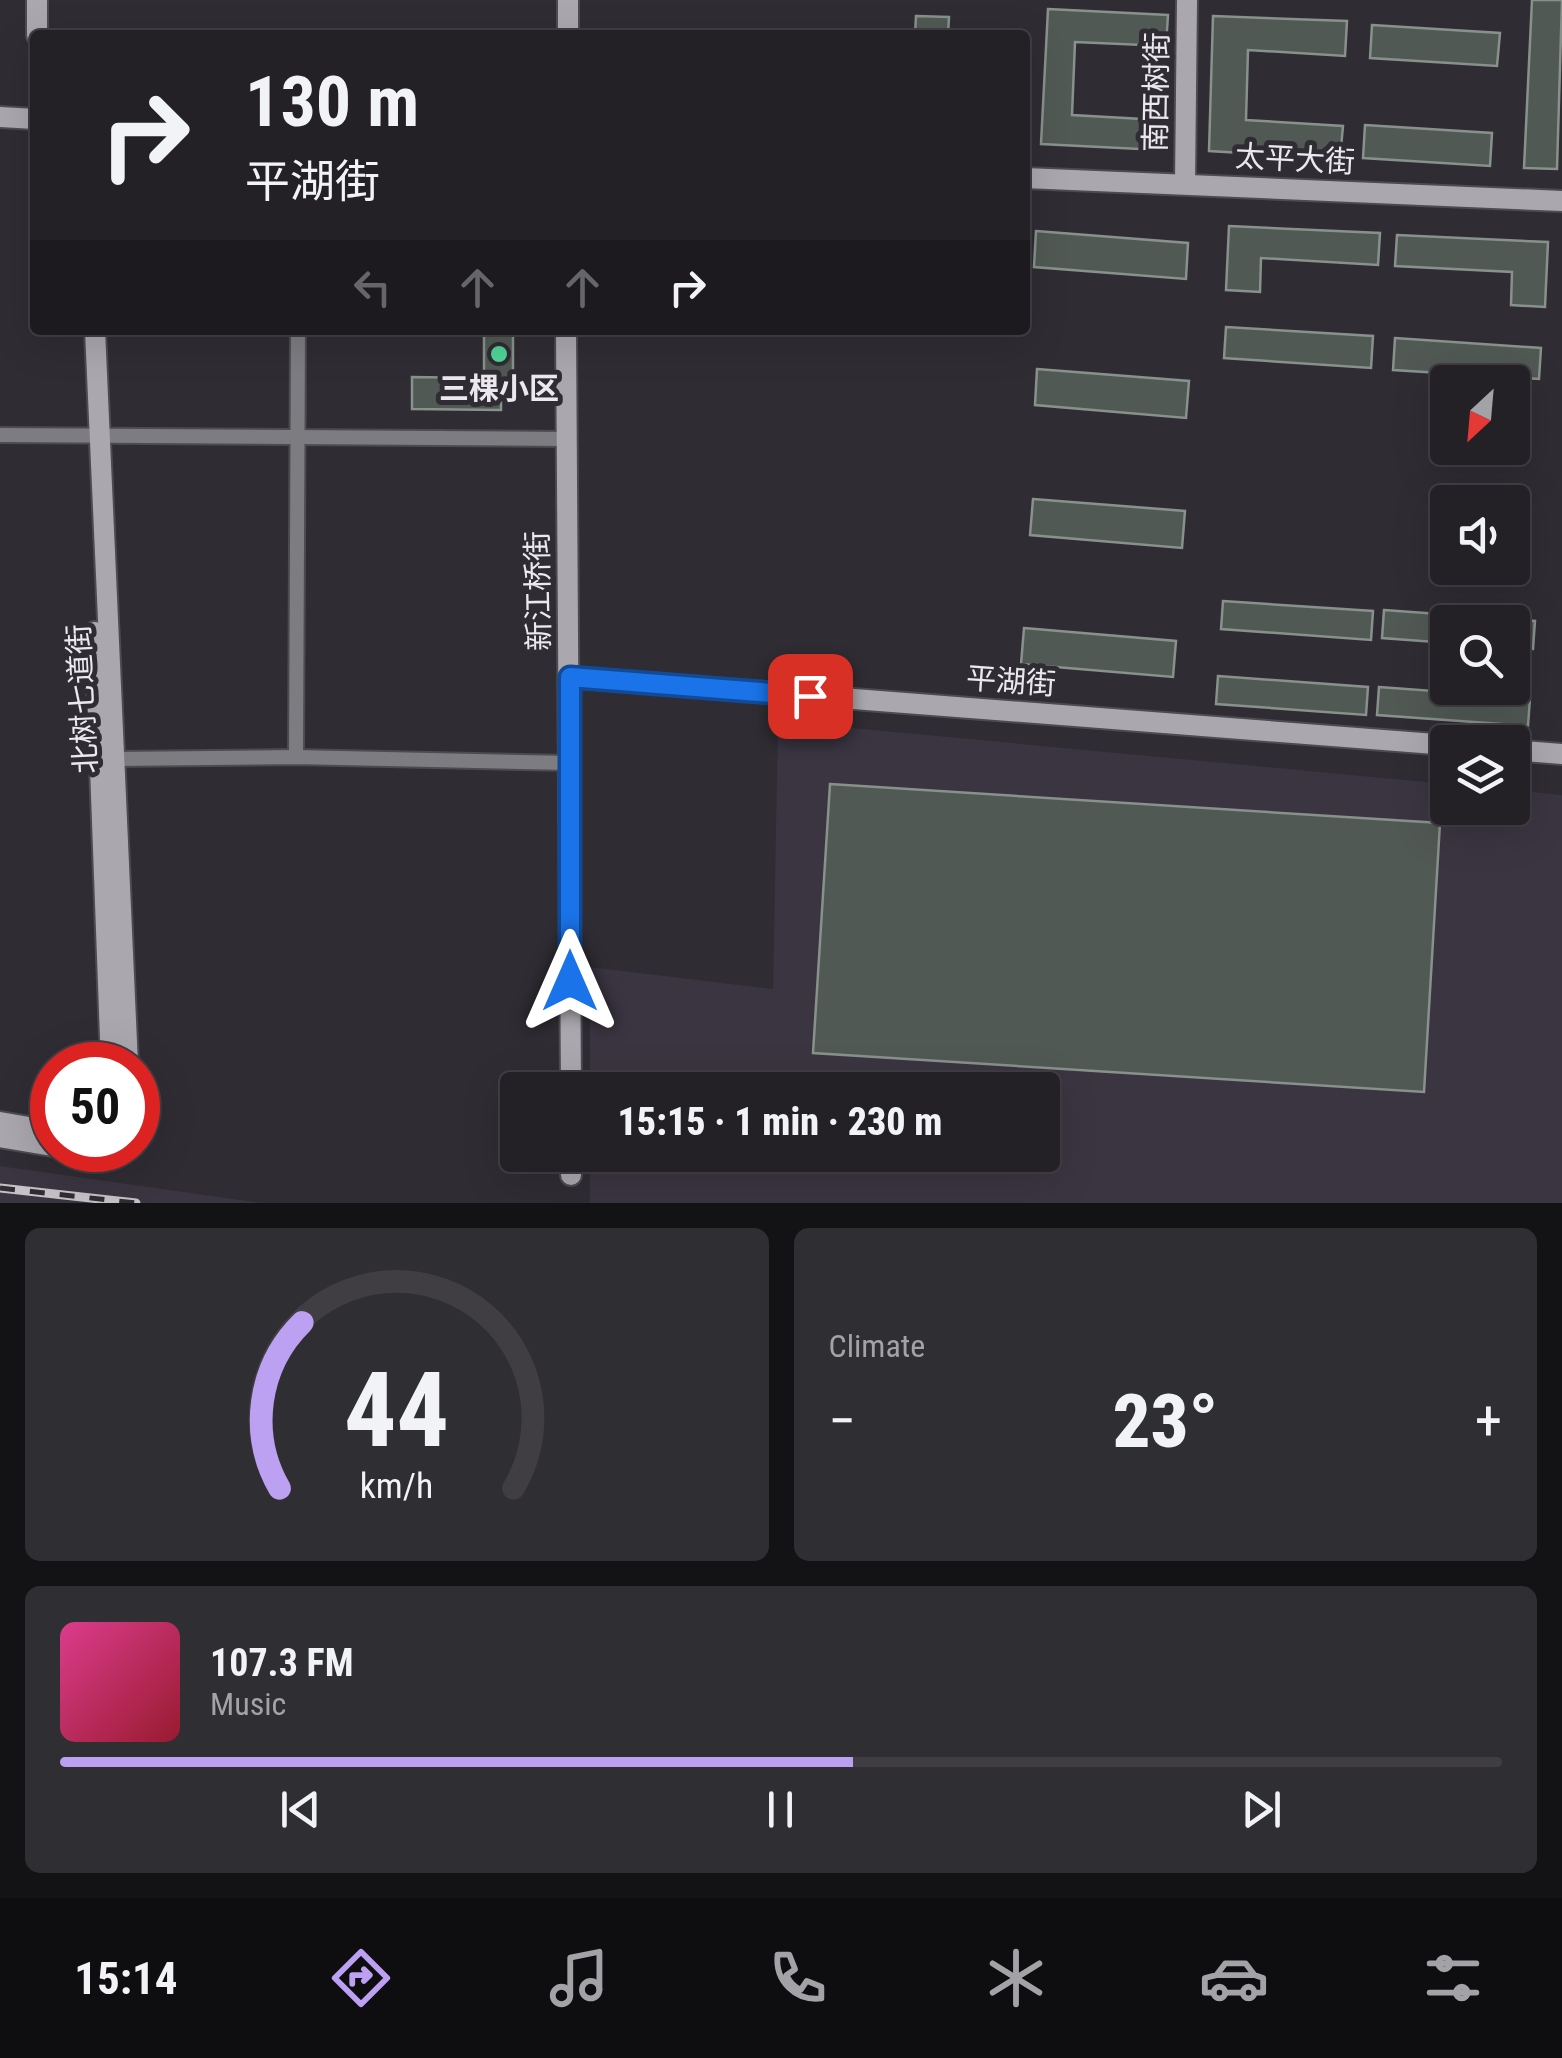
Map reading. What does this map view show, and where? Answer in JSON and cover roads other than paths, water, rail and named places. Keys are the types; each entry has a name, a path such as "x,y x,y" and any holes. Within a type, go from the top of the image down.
{"street":[{"path":"37,0 38,30"},
{"path":"568,0 568,30"},
{"name":"南西树街","path":"1185,184 1187,0"},
{"path":"0,117 30,119"},
{"name":"太平大街","path":"1030,178 1562,201"},
{"name":"北树七道街","path":"83,335 115,759 127,1042"},
{"name":"北树七道街","path":"95,335 93,436 110,1042"},
{"path":"296,756 298,335"},
{"name":"新江桥街","path":"566,335 571,1072"},
{"path":"0,435 565,439"},
{"name":"平湖街","path":"570,677 1430,744"},
{"path":"1530,751 1562,754"},
{"path":"115,759 296,756 570,763"},
{"path":"0,1122 30,1127"},
{"path":"0,1137 30,1142"}],"railway":[{"path":"0,1188 136,1203"}],"place":[{"name":"三棵小区","path":"499,354"}]}
